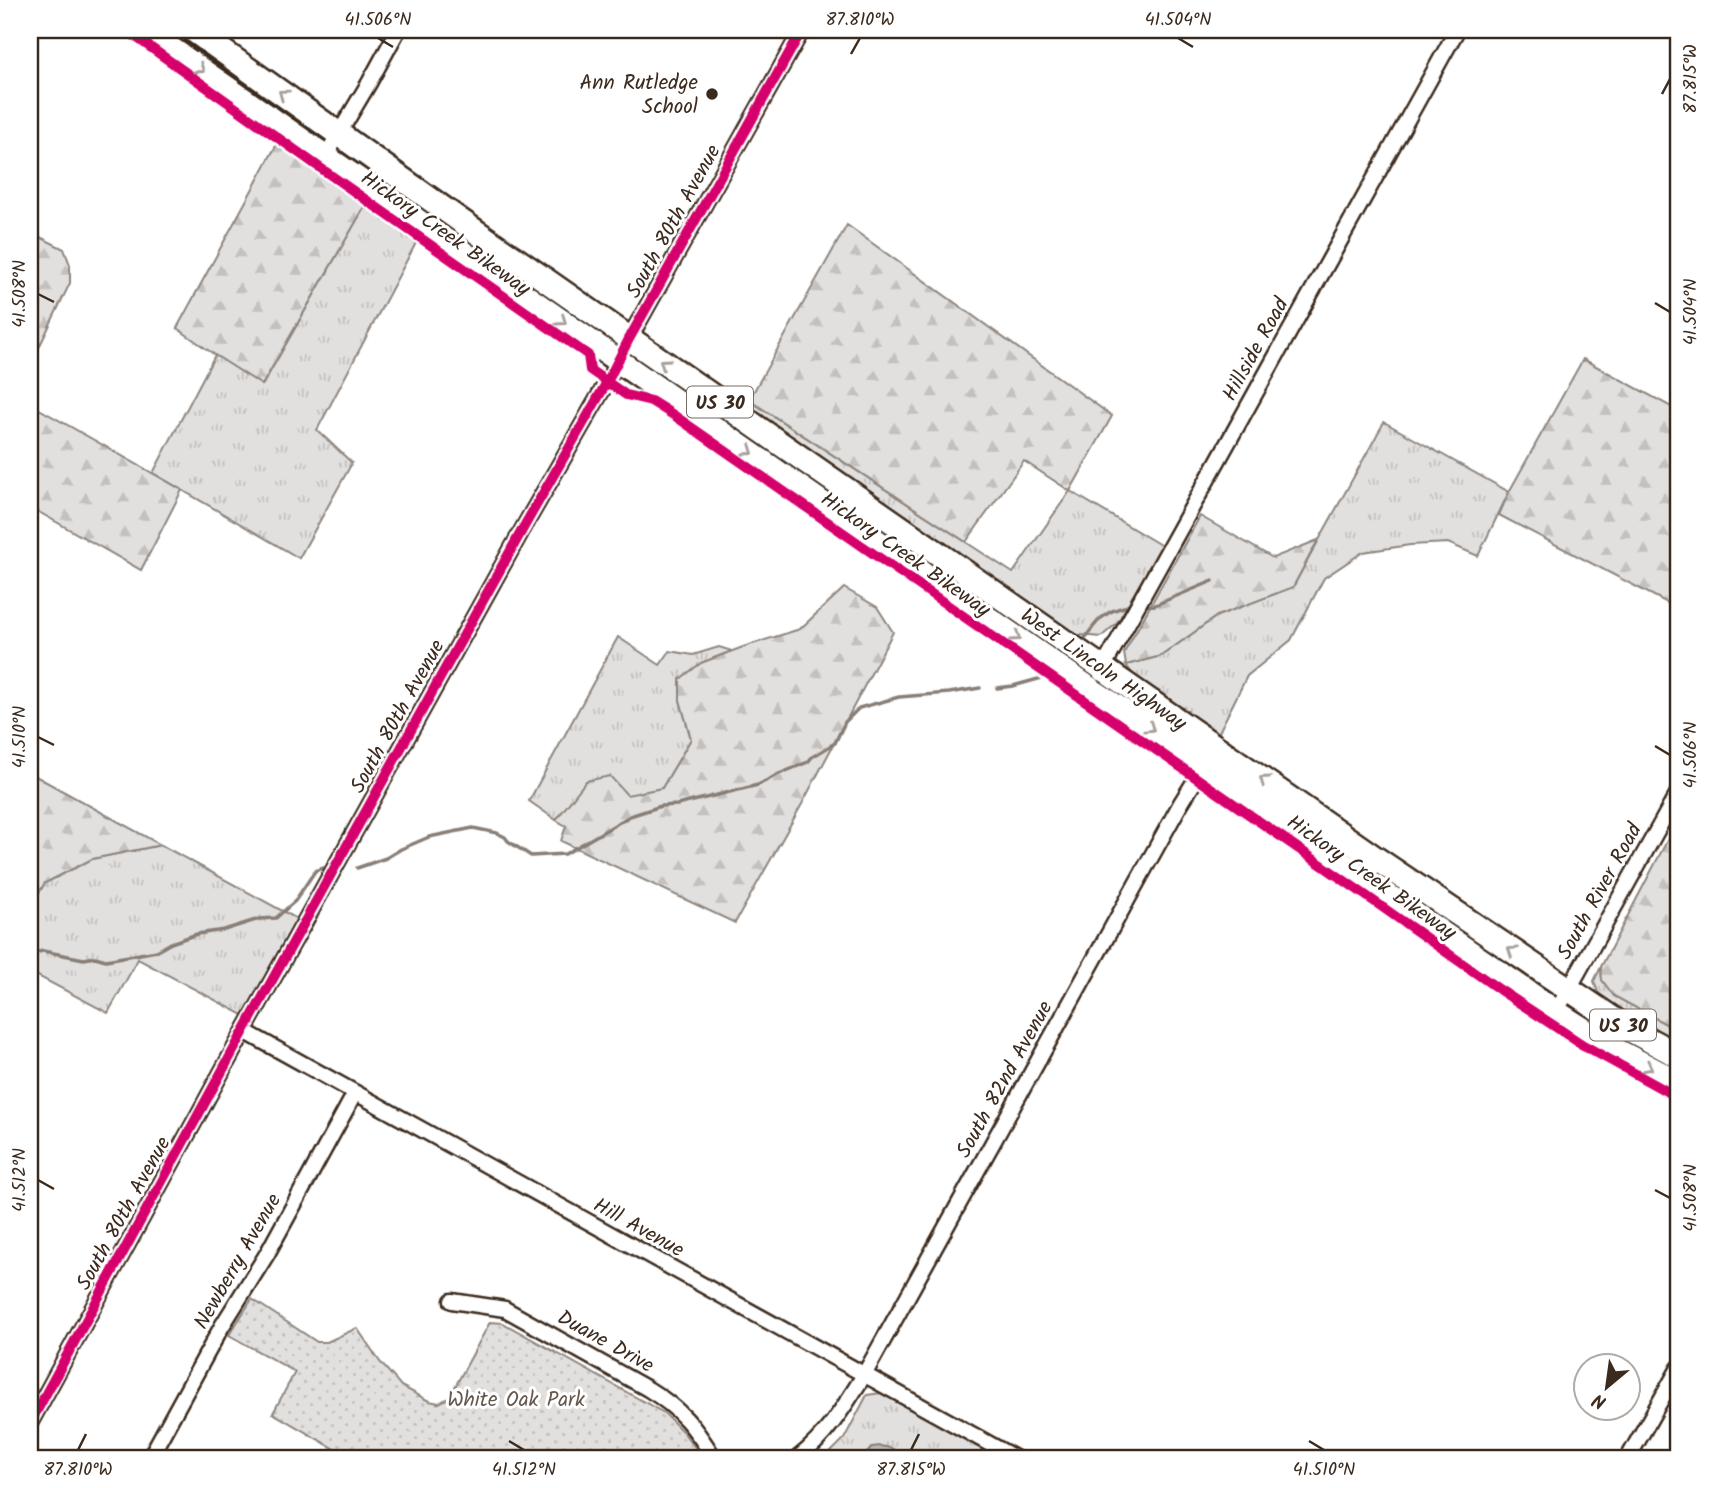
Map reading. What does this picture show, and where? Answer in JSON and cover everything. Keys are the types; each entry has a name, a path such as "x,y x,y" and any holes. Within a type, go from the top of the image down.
{"main road":[{"name":"West Lincoln Highway","path":"144,30 1093,691 1217,761 1375,858 1625,1027 1679,1055"},
{"name":"West Lincoln Highway","path":"193,30 629,339 1137,691 1217,761 1356,873 1556,1012 1614,1049 1679,1083"}],"street":[{"path":"325,157 398,30"},
{"name":"South 80th Avenue","path":"30,1423 244,1031 802,30"},
{"name":"Hillside Road","path":"1093,691 1102,668 1457,30"},
{"name":"South 82nd Avenue","path":"799,1458 817,1443 838,1418 864,1376 1181,803 1196,779 1217,761"},
{"name":"South River Road","path":"1556,1012 1679,791"},
{"name":"Hill Avenue","path":"244,1031 1015,1458"},
{"name":"Newberry Avenue","path":"160,1454 222,1326 267,1254 355,1093"},
{"name":"Duane Drive","path":"452,1301 505,1309 648,1388 680,1412 694,1427 714,1458"},
{"path":"1628,1458 1679,1368"}],"green space":[{"path":"278,142 365,206 262,385 177,328"},
{"path":"365,206 417,241 317,430 352,463 299,558 153,473 215,355 263,384"},
{"path":"847,225 1112,416 1070,491 1024,461 966,542 749,400"},
{"path":"30,232 64,249 70,265 70,283 30,366"},
{"path":"1583,359 1679,411 1679,609 1499,515"},
{"path":"749,400 1013,573 1070,491 1162,546 1117,623 1101,637 1070,634 745,407"},
{"path":"34,406 182,490 141,570 30,507 30,415"},
{"path":"1384,422 1509,492 1478,556 1448,543 1410,545 1363,552 1324,578 1291,640 1247,676 1217,736 1138,681 1126,665 1161,656 1217,616 1293,587"},
{"path":"1200,516 1273,558 1318,540 1293,587 1217,616 1161,656 1126,665 1124,653"},
{"path":"844,588 877,607 893,632 735,923 561,841 566,826 556,820 586,781 610,776 627,795 662,788 691,739 680,700 680,679 701,663 800,629"},
{"path":"618,637 660,665 670,651 693,655 719,647 732,651 701,663 680,700 691,739 662,788 626,796 587,781 556,820 529,801"},
{"path":"30,773 161,845 92,859 45,883 30,907"},
{"path":"1679,818 1679,1031 1614,996 1602,980 1601,967"},
{"path":"161,845 299,920 245,1016 138,959 108,1013 30,972 30,907 45,883 92,859"},
{"path":"1601,967 1602,980 1614,996 1679,1031 1679,1047 1601,1001 1594,981"},
{"name":"White Oak Park","path":"252,1299 317,1342 327,1342 357,1328 380,1362 401,1386 429,1401 439,1403 449,1398 490,1322 503,1323 664,1413 703,1458 350,1458 273,1413 295,1372 229,1335"},
{"path":"881,1393 1000,1458 825,1458 844,1439 867,1395"}],"shaded area":[{"path":"872,1447 891,1448 903,1458 863,1458"}],"waterway":[{"path":"1144,606 1155,605 1213,581"},
{"path":"1083,641 1101,618 1128,606"},
{"path":"997,688 1049,676"},
{"path":"357,868 386,858 429,837 473,828 497,833 531,856 565,854 630,816 661,806 677,805 758,785 808,762 835,743 845,722 859,708 899,697 980,688"},
{"path":"30,954 43,951 84,959 95,957 106,960 157,951 197,934 224,930 259,919 276,918 295,901 315,871 323,868"}],"cycle path":[{"name":"Hickory Creek Bikeway","path":"126,30 588,355 590,370 626,395 651,401 675,416 1500,990 1583,1045 1679,1098"},
{"path":"30,1423 244,1031 802,30"}],"place":[{"name":"Ann Rutledge School","path":"712,94"}]}
